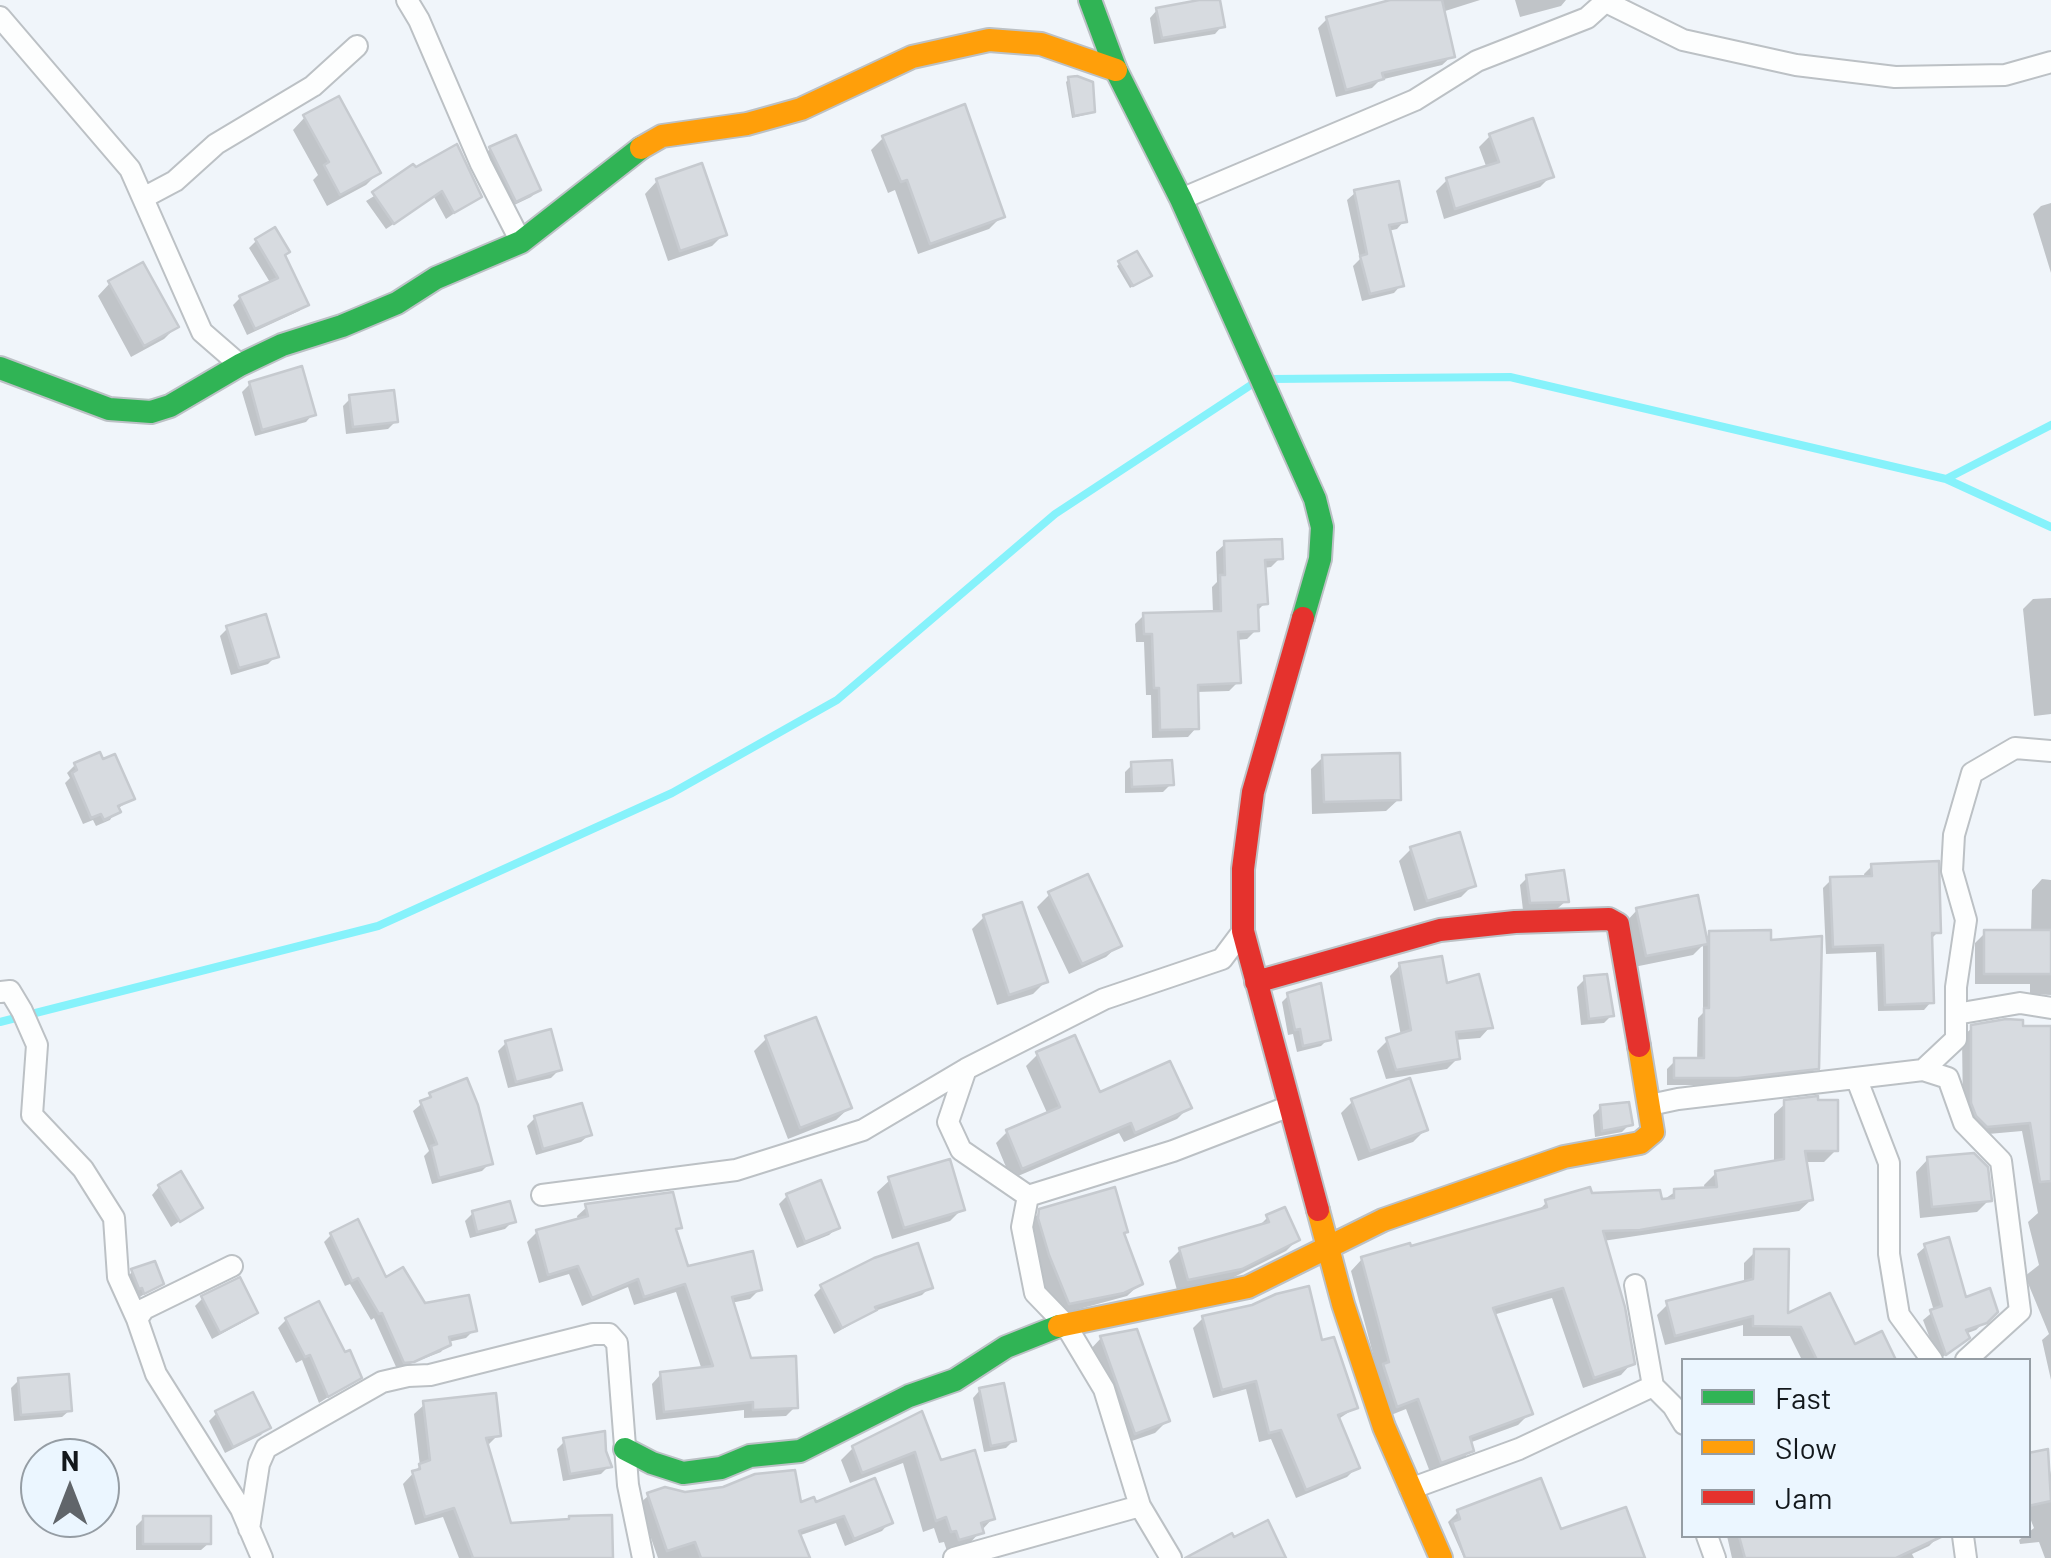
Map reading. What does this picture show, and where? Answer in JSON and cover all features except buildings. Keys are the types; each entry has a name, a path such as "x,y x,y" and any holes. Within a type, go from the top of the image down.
{"street":[{"path":"5,0 0,14 130,169 202,332 240,365"},
{"path":"407,0 520,242"},
{"path":"1090,0 1116,70 1181,199 1315,499 1322,526 1320,559 1253,792 1243,869 1243,931 1343,1304 1384,1427 1440,1558"},
{"path":"1181,199 1415,100 1477,61 1587,18 1604,1 1683,40 1796,64 1914,76 2004,75 2051,62"},
{"path":"0,368 109,409 151,412 170,406 282,345 397,303 436,278 520,242 640,148 662,136 747,124 802,110 912,58 989,40 1041,44 1116,70"},
{"path":"143,198 174,181 216,144 313,86 357,46"},
{"path":"1923,1070 1956,1039 1956,987 1966,920 1952,871 1954,835 1972,773 2015,748 2051,751"},
{"path":"625,1449 683,1473 721,1468 750,1456 800,1451 909,1396 955,1380 1006,1347 1065,1324 1248,1287 1383,1220 1564,1157 1640,1143 1653,1132 1618,924 1609,918 1440,930 1256,982"},
{"path":"542,1195 736,1170 863,1130 966,1069 1104,999 1222,958 1243,931"},
{"path":"0,992 10,992 36,1045 32,1116 83,1169 114,1218 118,1277 156,1374 240,1509 262,1558"},
{"path":"1956,1014 2020,1003 2051,1008"},
{"path":"966,1069 948,1122 962,1150 1028,1196"},
{"path":"1650,1106 1678,1099 1923,1070 1948,1078 1964,1122 2001,1161 2020,1312 1968,1358"},
{"path":"1857,1080 1889,1163 1889,1254 1900,1315 1931,1358"},
{"path":"1028,1196 1173,1151 1290,1106"},
{"path":"1028,1196 1022,1228 1035,1293 1065,1324 1104,1389 1140,1506 1171,1558"},
{"path":"137,1318 144,1309 232,1266"},
{"path":"1635,1285 1653,1386 1681,1419"},
{"path":"249,1529 259,1464 266,1448 382,1382 430,1375 593,1334 609,1334 617,1343 628,1486 642,1558"},
{"path":"1410,1489 1519,1449 1653,1386"},
{"path":"954,1558 1140,1506"}],"waterway":[{"path":"1270,379 1510,377 1946,479 2051,425"},
{"path":"0,1022 378,926 672,793 837,700 1055,514 1257,381"},
{"path":"1946,479 2051,527"}],"traffic: fast":[{"path":"1090,0 1116,70 1181,199 1315,499 1322,527 1320,559 1303,618"},
{"path":"0,368 109,409 151,412 170,406 282,345 397,303 436,278 521,242 641,148"},
{"path":"625,1449 683,1473 721,1468 750,1456 800,1451 909,1396 955,1380 1006,1347 1059,1326"}],"traffic: slow":[{"path":"641,148 662,136 747,124 801,109 912,57 989,40 1041,44 1116,70"},
{"path":"1059,1326 1248,1287 1383,1220 1564,1157 1640,1143 1653,1132 1639,1046"},
{"path":"1318,1210 1343,1304 1384,1427 1441,1558"}],"traffic: jam":[{"path":"1303,618 1253,792 1243,869 1243,931 1318,1210"},
{"path":"1256,982 1440,930 1515,922 1609,919 1618,924 1639,1046"}]}
